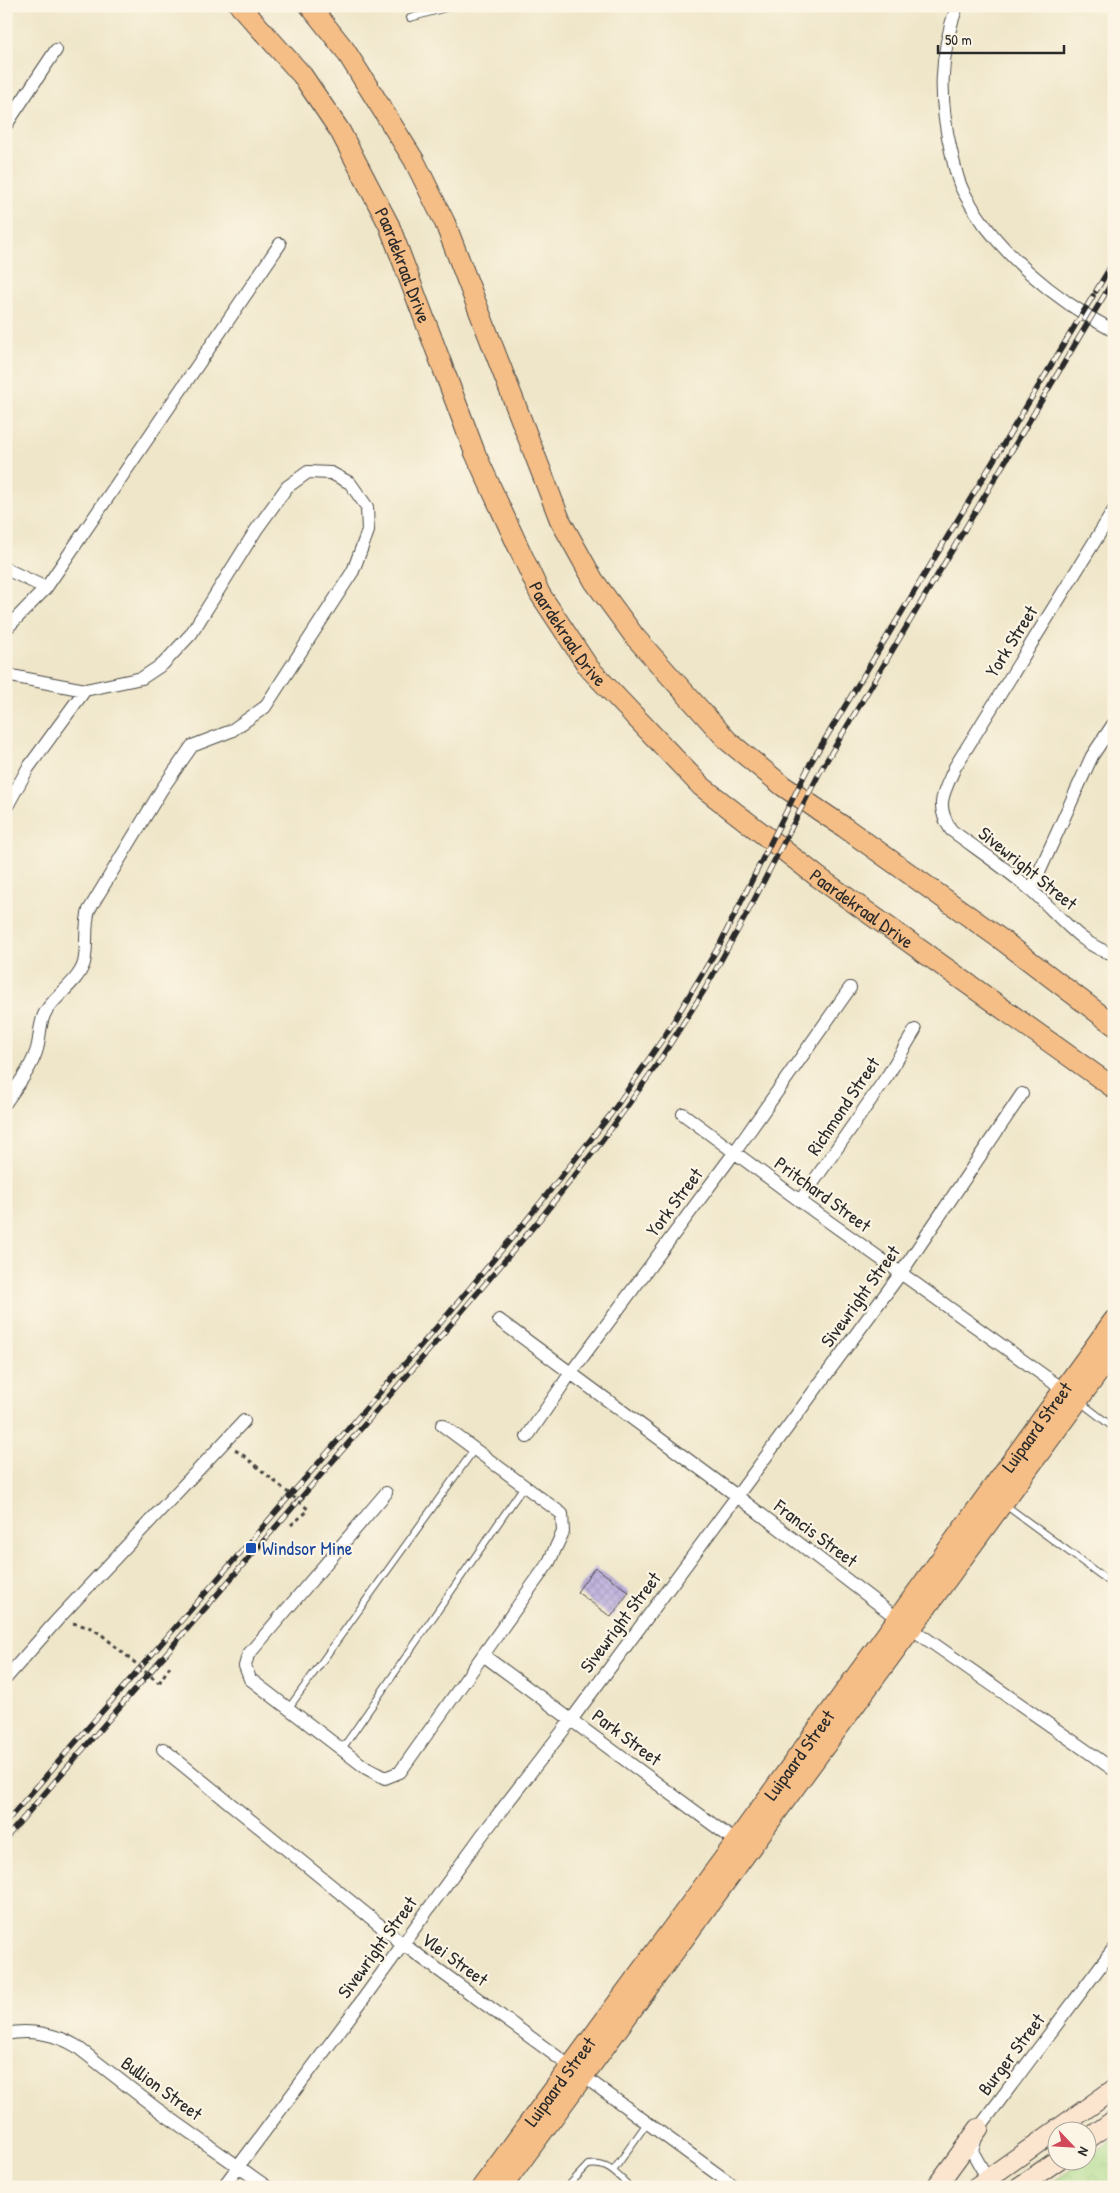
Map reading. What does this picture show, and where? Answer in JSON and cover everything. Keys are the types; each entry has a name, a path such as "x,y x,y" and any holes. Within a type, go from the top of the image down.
{"main road":[{"name":"Paardekraal Drive","path":"240,6 302,75 340,131 389,226 475,453 540,594 589,668 701,786 818,877 1114,1088"},
{"path":"310,6 345,50 414,160 445,223 560,520 594,581 635,637 728,741 783,786 844,827 1002,940 1114,1025"},
{"name":"Luipaard Street","path":"905,1623 1003,1503 1071,1395 1114,1320"},
{"name":"Luipaard Street","path":"482,2187 577,2071 1071,1395 1114,1351"},
{"name":"Luipaard Street","path":"502,2187 577,2071"},
{"path":"988,2184 1114,2089"},
{"path":"1098,2132 1114,2121"},
{"path":"936,2187 979,2128"},
{"path":"1019,2187 1048,2167"}],"street":[{"path":"957,6 948,31 942,82 944,120 962,189 978,216 1002,248 1067,301 1114,331"},
{"path":"8,119 56,50"},
{"path":"6,629 46,588 280,244"},
{"path":"6,675 85,690 142,678 163,664 191,634 256,530 287,487 308,472 331,473 350,483 367,506 368,531 352,571 265,707 231,731 192,746 162,789 89,910 85,924 86,952 80,972 46,1012 40,1022 37,1050 30,1067 6,1102"},
{"name":"York Street","path":"944,793 960,760 1114,510"},
{"path":"6,569 46,588"},
{"path":"6,808 28,768 85,690"},
{"path":"1031,890 1092,756 1114,723"},
{"name":"Sivewright Street","path":"944,793 941,806 943,817 951,830 1031,890 1083,939 1102,952 1114,954"},
{"name":"York Street","path":"526,1437 570,1374 734,1152 850,988"},
{"name":"Richmond Street","path":"800,1201 888,1074 915,1030"},
{"name":"Sivewright Street","path":"224,2187 482,1835 572,1719 900,1273 1022,1094"},
{"name":"Pritchard Street","path":"683,1114 800,1201 1071,1395"},
{"name":"Francis Street","path":"499,1320 905,1623 1114,1770"},
{"path":"6,1678 58,1619 244,1421"},
{"path":"386,1492 248,1655 245,1666 250,1679 366,1768 385,1778 400,1772 549,1562 563,1532 562,1514 442,1425"},
{"name":"Park Street","path":"483,1655 743,1846"},
{"name":"Vlei Street","path":"163,1749 403,1944 735,2187"},
{"name":"Burger Street","path":"988,2184 972,2151 979,2128 1114,1948"},
{"name":"Bullion Street","path":"6,2034 31,2032 64,2039 76,2046 157,2109 266,2187"}],"lane":[{"path":"410,18 453,6"},
{"path":"1071,1395 1114,1428"},
{"path":"288,1709 474,1450"},
{"path":"342,1750 524,1486"},
{"path":"1003,1503 1114,1585"},
{"path":"613,2171 647,2122"},
{"path":"572,2183 588,2164 600,2163 613,2171 630,2187"}],"path":[{"path":"242,1455 310,1510 291,1525"},
{"path":"91,1628 159,1683 170,1666"}],"green space":[{"path":"1114,2139 1114,2187 1046,2187 1070,2170 1098,2170 1098,2150"}],"building":[{"path":"595,1567 629,1592 611,1617 577,1592"}],"railway":[{"path":"1096,291 1114,261"},
{"path":"6,1838 430,1349 540,1219 603,1140 656,1066 705,989 750,908 821,770 1114,279"},
{"path":"6,1822 449,1313 611,1114 666,1034 719,946 810,764 1093,296"}],"place":[{"name":"Windsor Mine","path":"251,1548"}]}
